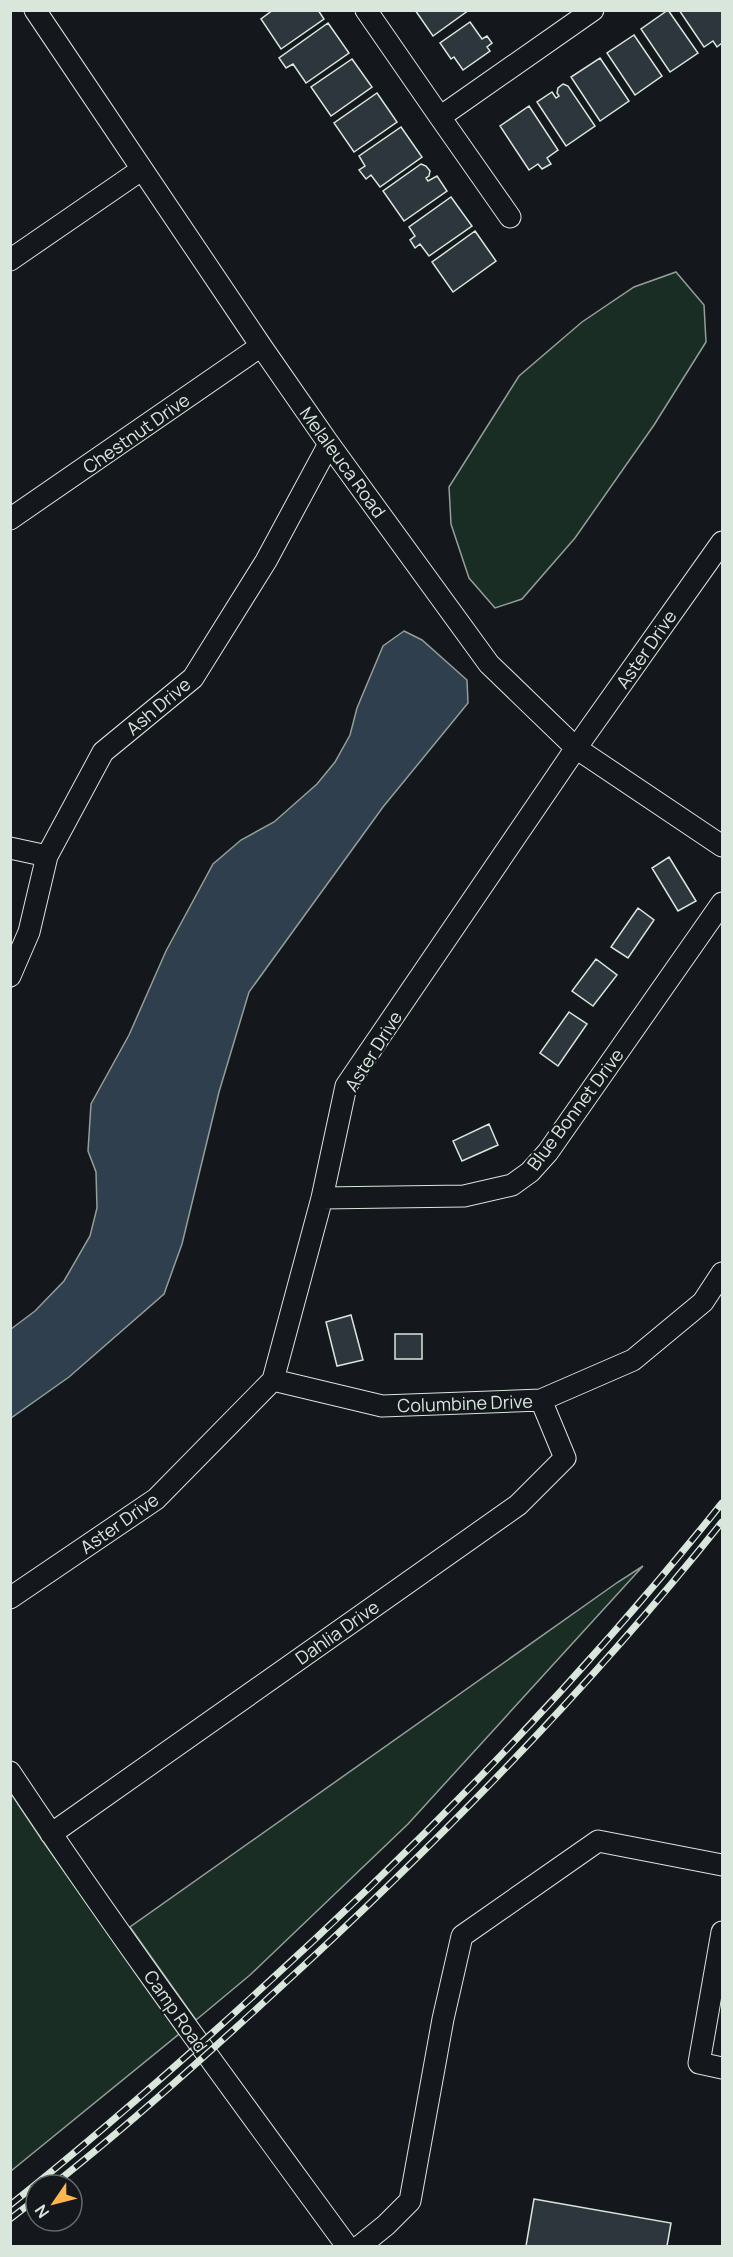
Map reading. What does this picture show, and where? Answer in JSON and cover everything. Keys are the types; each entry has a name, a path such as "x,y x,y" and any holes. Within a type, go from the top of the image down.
{"street":[{"name":"Melaleuca Road","path":"35,10 141,170 329,444 489,664 576,748 723,846"},
{"path":"366,10 510,217"},
{"path":"440,117 593,10"},
{"path":"10,260 141,170"},
{"name":"Chestnut Drive","path":"10,519 261,346"},
{"name":"Ash Drive","path":"10,976 29,932 47,856 103,752 193,678 266,561 329,444"},
{"name":"Aster Drive","path":"10,1598 156,1499 273,1380 322,1197 346,1086 576,748 723,542"},
{"path":"10,848 47,856"},
{"name":"Blue Bonnet Drive","path":"322,1197 464,1196 512,1185 530,1172 548,1152 723,903"},
{"name":"Columbine Drive","path":"273,1380 382,1406 541,1400 633,1360 703,1302 723,1273"},
{"name":"Dahlia Drive","path":"51,1834 518,1505 565,1458 541,1400"},
{"name":"Camp Road","path":"10,1772 51,1834 347,2247"},
{"path":"360,2247 410,2201 443,2019 462,1936 598,1841 723,1865"},
{"path":"723,1932 699,2063 723,2068"}],"green space":[{"path":"676,272 704,305 706,342 654,425 575,538 522,599 495,608 469,578 451,524 449,487 519,376 582,322 634,287"},
{"path":"643,1566 408,1824 250,1975 196,2020 130,1927"},
{"path":"10,1792 179,2034 11,2171"}],"water":[{"path":"404,631 422,640 467,680 468,703 383,807 249,992 219,1092 182,1244 164,1294 69,1377 11,1418 11,1329 35,1311 64,1281 90,1236 97,1208 96,1172 88,1151 91,1104 129,1035 166,951 213,864 241,840 274,822 317,784 335,762 350,735 357,708 383,646"}],"building":[{"path":"273,10 318,10 324,19 281,49 261,19"},
{"path":"415,10 469,10 433,36"},
{"path":"668,10 698,53 670,72 641,29"},
{"path":"679,10 721,10 722,43 717,47 713,41 704,47"},
{"path":"470,22 482,39 487,36 492,43 487,47 490,51 463,70 454,57 451,59 440,43"},
{"path":"328,23 349,53 306,83 293,64 286,68 279,58"},
{"path":"634,35 662,76 635,95 607,53"},
{"path":"600,58 629,101 600,121 571,77"},
{"path":"352,59 372,87 331,116 311,87"},
{"path":"563,84 568,86 595,126 566,146 537,102 552,92 556,98 559,96 558,88"},
{"path":"377,93 397,122 354,152 334,123"},
{"path":"529,106 558,150 547,158 551,164 542,169 538,164 529,170 500,126"},
{"path":"401,127 422,157 380,187 371,175 366,179 359,170 365,166 359,156"},
{"path":"421,164 430,171 426,178 428,181 437,176 447,191 404,221 383,191"},
{"path":"451,197 472,226 429,256 420,244 415,248 410,240 415,236 409,227"},
{"path":"475,231 496,261 453,292 432,262"},
{"path":"669,857 696,901 678,911 652,868"},
{"path":"638,908 654,920 628,958 611,947"},
{"path":"596,959 617,975 593,1006 572,991"},
{"path":"569,1012 587,1024 558,1066 540,1053"},
{"path":"489,1124 498,1145 462,1161 453,1141"},
{"path":"351,1315 363,1360 337,1366 326,1322"},
{"path":"395,1334 422,1334 422,1359 395,1359"},
{"path":"534,2199 671,2223 667,2246 526,2246"}],"railway":[{"path":"10,2205 222,2025 437,1821 555,1698 668,1569 722,1503"},
{"path":"68,2173 221,2041 394,1881 564,1706 618,1646 722,1522"},
{"path":"10,2219 24,2208"}]}
